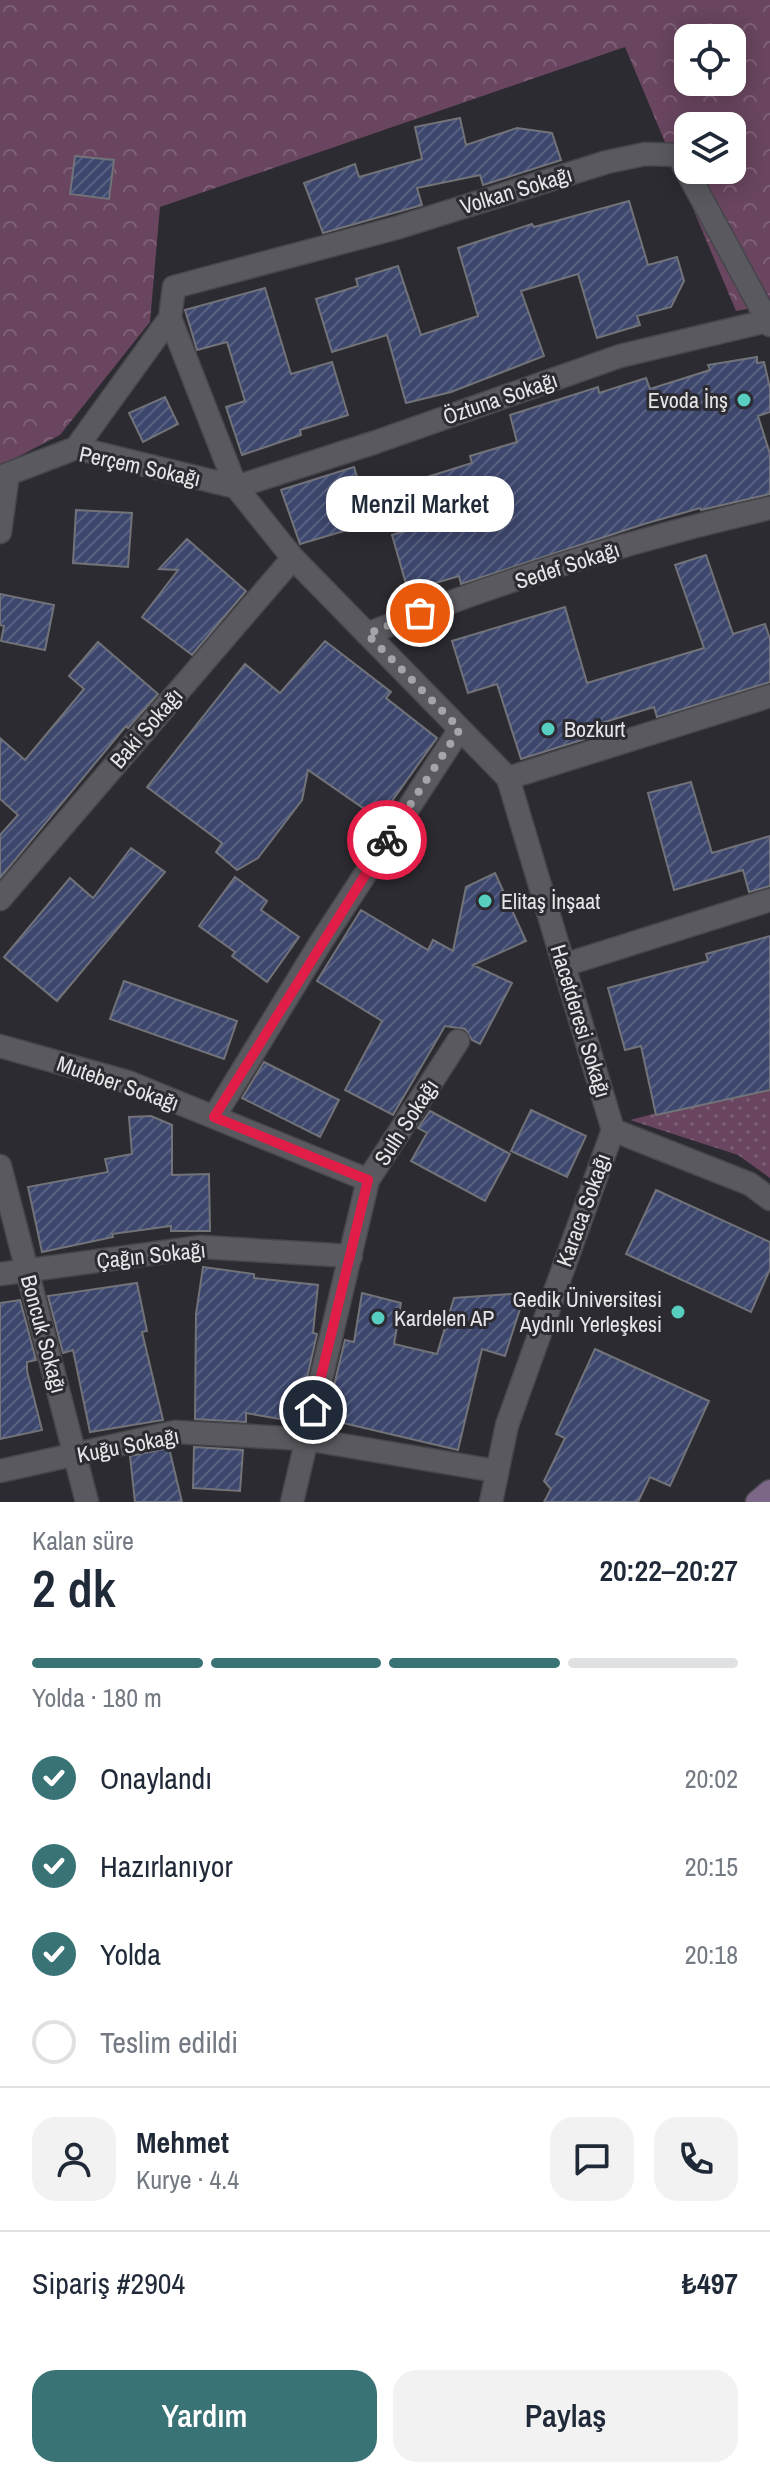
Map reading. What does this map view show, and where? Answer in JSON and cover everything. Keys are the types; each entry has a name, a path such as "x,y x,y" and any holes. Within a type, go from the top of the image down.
{"main road":[{"path":"757,1502 770,1491"}],"street":[{"name":"Volkan Sokağı","path":"170,318 174,287 396,228 607,162 645,154 678,155 769,323"},
{"path":"76,448 170,318"},
{"name":"Hacetderesi Sokağı","path":"170,318 236,487 293,558 508,778 613,1130"},
{"name":"Öztuna Sokağı","path":"236,487 620,356 769,323"},
{"name":"Perçem Sokağı","path":"4,475 76,448 236,487"},
{"path":"0,532 4,475"},
{"name":"Sedef Sokağı","path":"367,634 420,613 683,528 770,508"},
{"name":"Baki Sokağı","path":"0,899 293,558"},
{"path":"508,778 770,696"},
{"path":"214,1117 321,942 460,729"},
{"path":"564,965 770,900"},
{"name":"Sulh Sokağı","path":"292,1502 368,1180 458,1041"},
{"name":"Muteber Sokağı","path":"0,1046 128,1082 368,1180"},
{"name":"Karaca Sokağı","path":"491,1502 507,1425 613,1130 750,1184 770,1199"},
{"name":"Boncuk Sokağı","path":"0,1166 87,1502"},
{"name":"Çağın Sokağı","path":"0,1274 26,1268 201,1247 351,1256"},
{"name":"Kuğu Sokağı","path":"0,1471 175,1432 306,1439"},
{"path":"306,1439 496,1471"}],"green space":[{"path":"0,0 770,0 770,305 736,311 683,184 746,184 746,112 674,112 674,164 625,47 160,207 150,322 60,435 0,466"},
{"path":"770,1084 770,1178 738,1155 630,1120"}],"building":[{"path":"460,118 466,145 517,128 552,133 561,160 483,185 480,175 417,188 422,205 323,233 304,183 355,164 359,177 422,159 415,127"},
{"path":"75,156 114,160 109,199 70,194"},
{"path":"629,201 648,265 677,257 684,281 671,307 637,316 640,325 597,338 578,274 521,291 544,356 451,392 406,403 387,335 332,352 316,299 358,286 356,279 398,266 421,335 478,316 458,248 532,224 534,227"},
{"path":"265,288 291,374 332,362 348,415 300,430 301,435 242,455 226,407 245,401 227,342 197,350 185,310"},
{"path":"757,357 757,363 764,362 770,388 770,412 758,416 770,454 770,494 700,508 644,524 461,584 459,576 408,591 392,535 438,521 424,478 472,463 470,456 517,442 510,415 598,387 599,393 646,378 650,389 710,370 708,365"},
{"path":"165,397 178,424 143,442 129,413"},
{"path":"354,467 371,523 300,544 281,490"},
{"path":"76,510 132,513 128,567 73,563"},
{"path":"187,539 246,591 192,655 142,617 178,570 159,569"},
{"path":"706,555 733,634 765,624 770,639 770,682 657,717 654,707 585,728 588,738 521,759 497,684 468,693 452,641 565,607 587,683 704,648 675,565"},
{"path":"0,594 54,605 45,650 1,641 4,626 0,625"},
{"path":"325,641 391,692 386,698 437,738 379,819 308,770 302,800 258,858 237,870 216,852 222,843 147,787 245,664 280,693"},
{"path":"98,642 158,694 128,728 126,726 0,878 0,835 18,815 0,799 0,738 25,760 84,689 69,676"},
{"path":"691,782 712,853 770,836 770,886 749,892 743,870 674,890 648,793"},
{"path":"131,848 165,872 57,1001 4,957 70,878 93,898"},
{"path":"495,873 526,941 473,965 512,983 480,1044 472,1040 465,1029 445,1026 393,1115 345,1090 382,1021 317,981 361,910 428,950 433,940 453,951 466,887"},
{"path":"235,877 267,901 261,910 299,937 267,982 232,956 235,952 199,926"},
{"path":"770,936 770,1090 656,1115 641,1046 625,1050 608,988 708,961 706,954"},
{"path":"124,981 237,1021 224,1059 110,1019"},
{"path":"264,1062 339,1100 320,1137 242,1098"},
{"path":"531,1110 586,1136 567,1177 511,1151"},
{"path":"430,1111 510,1154 485,1201 411,1161 427,1133 418,1128"},
{"path":"151,1116 172,1125 172,1175 209,1174 210,1231 171,1231 171,1226 112,1234 113,1237 42,1252 28,1187 108,1172 105,1159 132,1154 129,1117"},
{"path":"656,1190 770,1242 770,1269 751,1312 626,1254"},
{"path":"203,1267 254,1274 254,1278 318,1285 313,1333 317,1334 299,1413 294,1412 292,1421 246,1413 246,1422 195,1419 196,1314"},
{"path":"137,1283 147,1331 142,1332 163,1420 90,1432 73,1350 63,1353 48,1296"},
{"path":"362,1293 401,1303 394,1344 437,1354 454,1298 525,1293 505,1356 482,1349 458,1450 326,1419 345,1340 354,1342"},
{"path":"20,1300 36,1360 27,1362 27,1371 42,1430 0,1439 0,1303"},
{"path":"595,1349 709,1401 670,1486 650,1477 638,1502 544,1502 551,1489 544,1481 565,1438 556,1434"},
{"path":"194,1447 243,1450 240,1491 193,1488"},
{"path":"169,1448 182,1502 135,1502 130,1456"}],"way so far":[{"path":"387,840 460,729 367,634 420,613"}],"place":[{"name":"Evoda İnş","path":"744,400"},
{"name":"Menzil Market","path":"420,613"},
{"name":"Bozkurt","path":"548,729"},
{"name":"Elitaş İnşaat","path":"485,901"},
{"name":"Gedik Üniversitesi Aydınlı Yerleşkesi","path":"678,1312"},
{"name":"Kardelen AP","path":"378,1318"}],"route":[{"path":"313,1410 368,1180 214,1117 387,840"}]}
